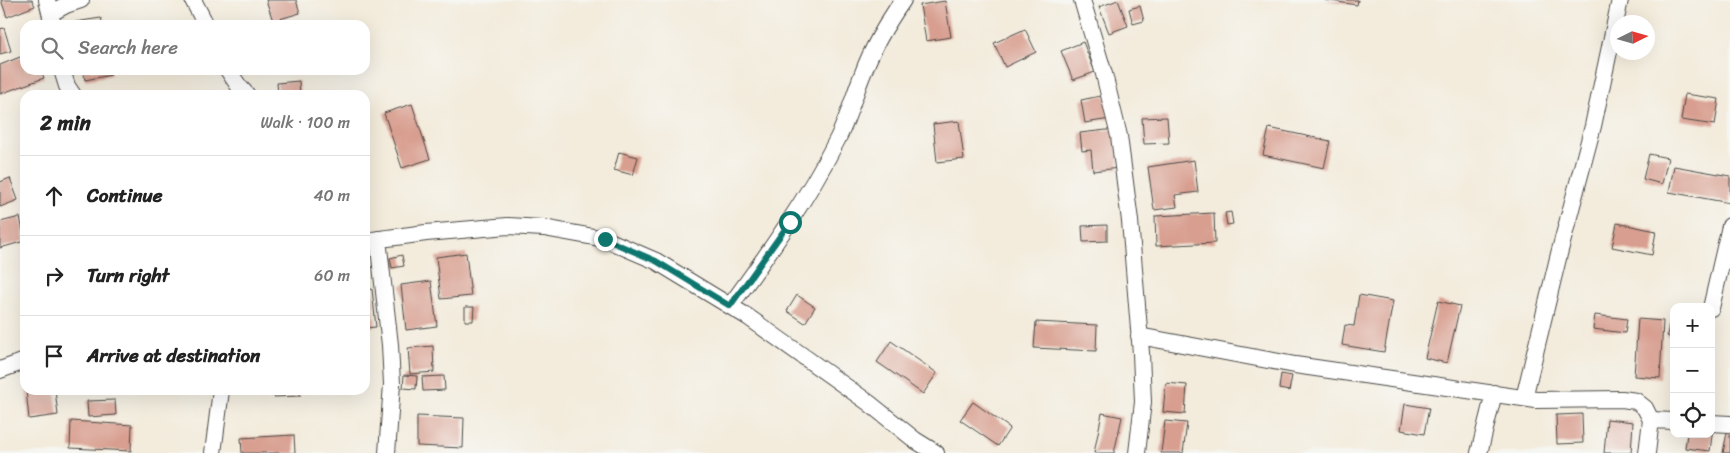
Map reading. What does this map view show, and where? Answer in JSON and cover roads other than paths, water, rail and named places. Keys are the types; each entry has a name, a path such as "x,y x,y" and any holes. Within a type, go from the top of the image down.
{"street":[{"path":"50,13 81,0"},
{"path":"193,0 203,20"},
{"path":"730,306 790,222 822,168 838,138 863,71 876,43 904,0"},
{"path":"1082,0 1104,74 1118,136 1130,221 1142,402 1137,453"},
{"path":"1524,398 1593,126 1620,0"},
{"path":"64,75 70,90"},
{"path":"231,75 242,90"},
{"path":"387,453 392,384 390,345 372,240 508,226 544,228 605,239 656,261 748,317 869,403 915,440 936,453"},
{"path":"1712,303 1730,227"},
{"path":"1139,336 1295,365 1536,400 1622,399 1636,401 1645,408 1651,420 1647,453"},
{"path":"0,370 20,363"},
{"path":"1479,453 1494,393"},
{"path":"212,453 220,395"},
{"path":"1651,420 1670,421"},
{"path":"1715,423 1730,424"}]}
